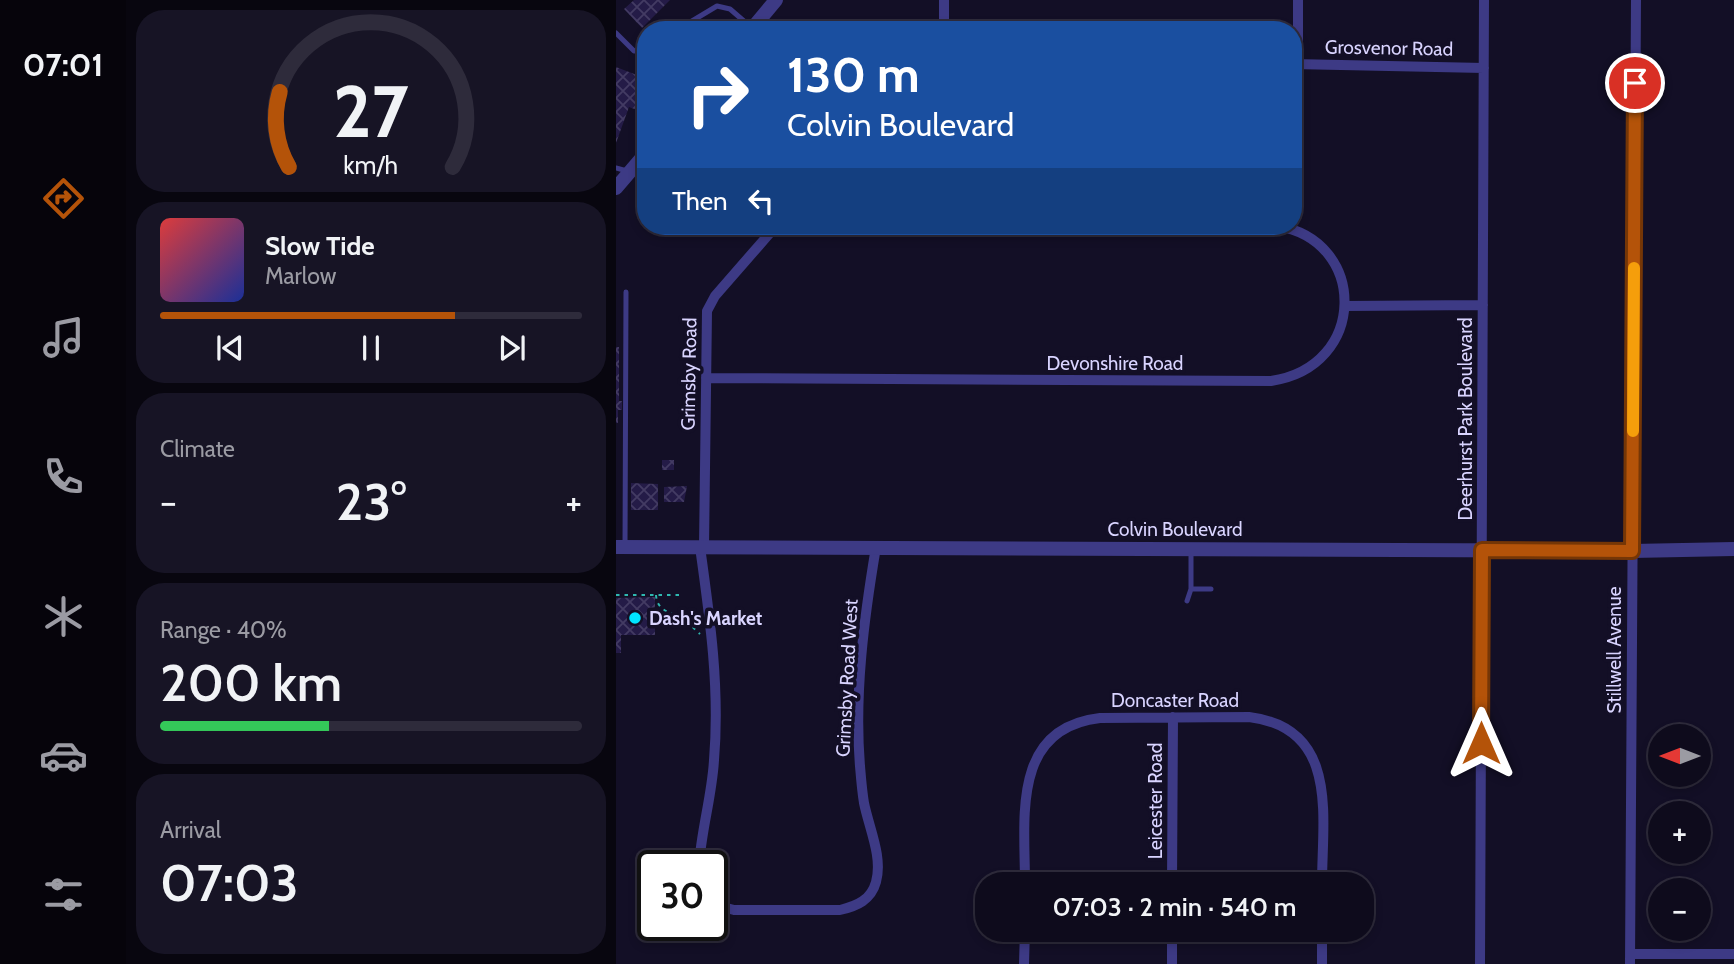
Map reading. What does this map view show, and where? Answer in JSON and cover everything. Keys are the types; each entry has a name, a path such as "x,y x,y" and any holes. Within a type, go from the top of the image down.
{"street":[{"path":"758,21 776,0"},
{"path":"944,0 944,21"},
{"path":"1297,21 1298,0"},
{"name":"Deerhurst Park Boulevard","path":"1480,964 1484,0"},
{"name":"Stillwell Avenue","path":"1630,959 1636,0"},
{"name":"Grosvenor Road","path":"1302,64 1484,68"},
{"path":"616,188 623,170"},
{"path":"1302,234 1326,254 1341,279 1345,306 1483,305"},
{"name":"Grimsby Road","path":"702,547 707,317 710,304 768,235"},
{"name":"Devonshire Road","path":"706,378 1272,380 1296,376 1318,362 1340,330 1345,306"},
{"name":"Colvin Boulevard","path":"621,547 1632,551 1734,549"},
{"path":"700,850 711,791 716,736 710,617 702,547"},
{"name":"Grimsby Road West","path":"728,908 840,910 856,906 872,892 878,871 864,802 859,739 863,634 876,547"},
{"name":"Doncaster Road","path":"1025,872 1027,786 1038,754 1048,740 1065,727 1083,720 1173,717 1264,719 1290,730 1300,738 1315,761 1322,787 1322,872"},
{"name":"Leicester Road","path":"1172,872 1173,717"},
{"path":"1024,964 1025,942"},
{"path":"1172,942 1172,964"},
{"path":"1322,942 1322,964"},
{"path":"1630,959 1734,954"}],"lane":[{"path":"692,21 717,6 730,9 743,21"},
{"path":"616,33 634,51 637,50"},
{"path":"621,547 626,292"},
{"path":"1187,601 1191,589 1191,549"},
{"path":"1191,589 1211,589"}],"path":[{"path":"616,596 679,596"},
{"path":"656,596 657,602 664,610 685,620 703,636"}],"building":[{"path":"634,0 670,0 649,21 637,23 624,9"},
{"path":"616,67 637,75 637,110 629,107 616,143"},
{"path":"616,347 619,347 619,401 622,401 622,410 618,410 618,423 616,423"},
{"path":"662,460 674,460 674,470 662,470"},
{"path":"631,483 658,484 658,510 631,510"},
{"path":"687,486 684,502 664,502 664,487"},
{"name":"Dash's Market","path":"655,597 655,635 621,635 621,653 616,653 616,598"}],"slow traffic":[{"path":"1633,431 1634,268"}],"place":[{"name":"Dash's Market","path":"635,618"}],"route":[{"path":"1481,743 1482,550 1632,551 1635,83"}]}
